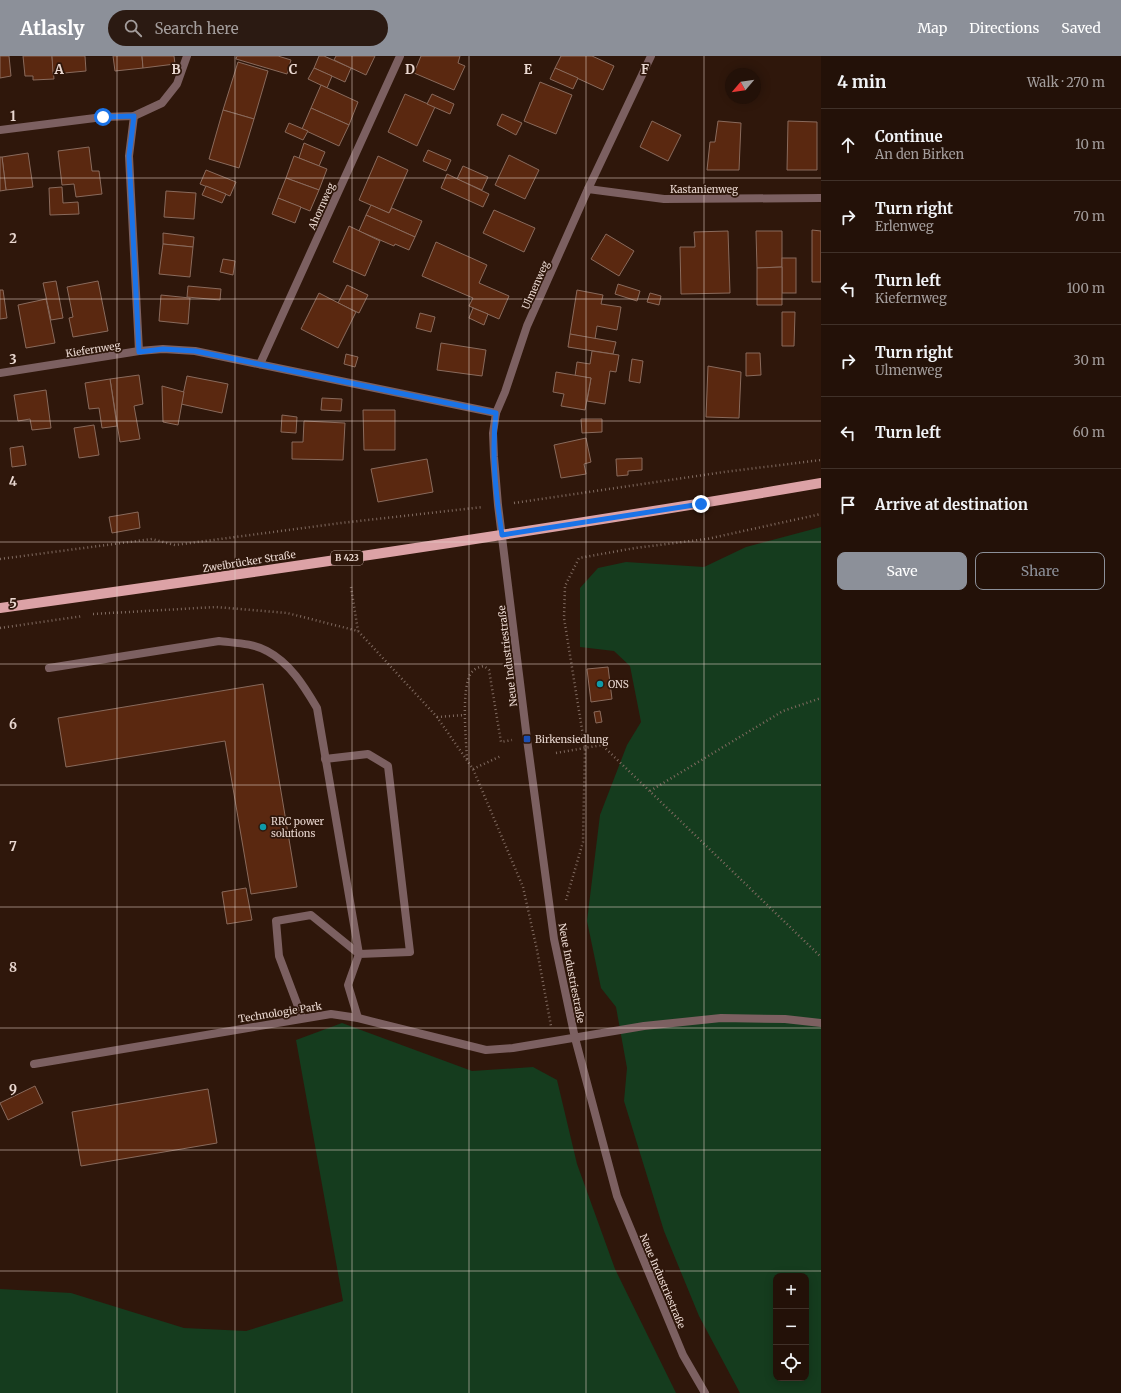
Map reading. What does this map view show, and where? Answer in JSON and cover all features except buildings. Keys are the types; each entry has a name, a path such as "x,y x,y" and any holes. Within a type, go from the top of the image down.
{"main road":[{"name":"B 423","path":"502,535 821,483"},
{"name":"Zweibrücker Straße","path":"0,608 502,535"}],"street":[{"path":"0,130 103,117 134,116 162,103 177,84 186,56"},
{"name":"Ahornweg","path":"260,364 400,56"},
{"name":"Ulmenweg","path":"502,535 494,451 496,413 505,392 527,326 588,189 651,56"},
{"path":"134,116 129,156 139,352"},
{"name":"Kastanienweg","path":"588,189 664,199 821,198"},
{"name":"Kiefernweg","path":"0,373 163,349 195,351 496,413"},
{"name":"Neue Industriestraße","path":"502,535 527,739 554,939 575,1038 617,1196 683,1355 705,1393"},
{"path":"49,668 219,642 244,644 267,651 290,668 307,691 317,708 359,954 348,984 358,1018"},
{"path":"302,1018 278,956 276,921 311,915 359,954 410,952 388,766 368,754 325,759"},
{"name":"Technologie Park","path":"34,1064 331,1014 358,1018 486,1050 513,1048 644,1026 721,1018 785,1019 821,1024"}],"path":[{"path":"0,559 152,539 175,545 341,523 498,505 724,472 821,460"},
{"path":"565,902 583,842 584,748 564,618 565,586 579,558 635,548 707,539 821,514"},
{"path":"351,587 358,631"},
{"path":"0,628 94,614 216,607 287,613 358,631 437,717 473,769 523,887 537,950 554,1041"},
{"path":"467,760 464,715 467,680 472,672 478,667 484,666 489,670 501,742 527,739"},
{"path":"650,791 783,711 821,698"},
{"path":"437,717 464,715"},
{"path":"556,753 602,745 821,957"},
{"path":"473,769 501,756"}],"green space":[{"path":"821,527 821,1393 740,1393 699,1316 664,1231 624,1101 627,1068 616,1007 601,988 587,921 600,815 627,745 641,722 630,666 614,651 580,647 580,588 598,568 626,562 704,567 746,547"},
{"path":"342,1023 472,1071 533,1067 557,1080 577,1164 615,1269 676,1393 0,1393 0,1289 71,1293 184,1328 246,1331 343,1301 296,1040"}],"place":[{"name":"ONS","path":"600,684"},
{"name":"Birkensiedlung","path":"527,739"},
{"name":"RRC power solutions","path":"263,827"}],"route":[{"path":"103,117 134,116 129,156 139,352 163,349 195,351 496,413 494,457 496,489 502,535 701,504"}]}
